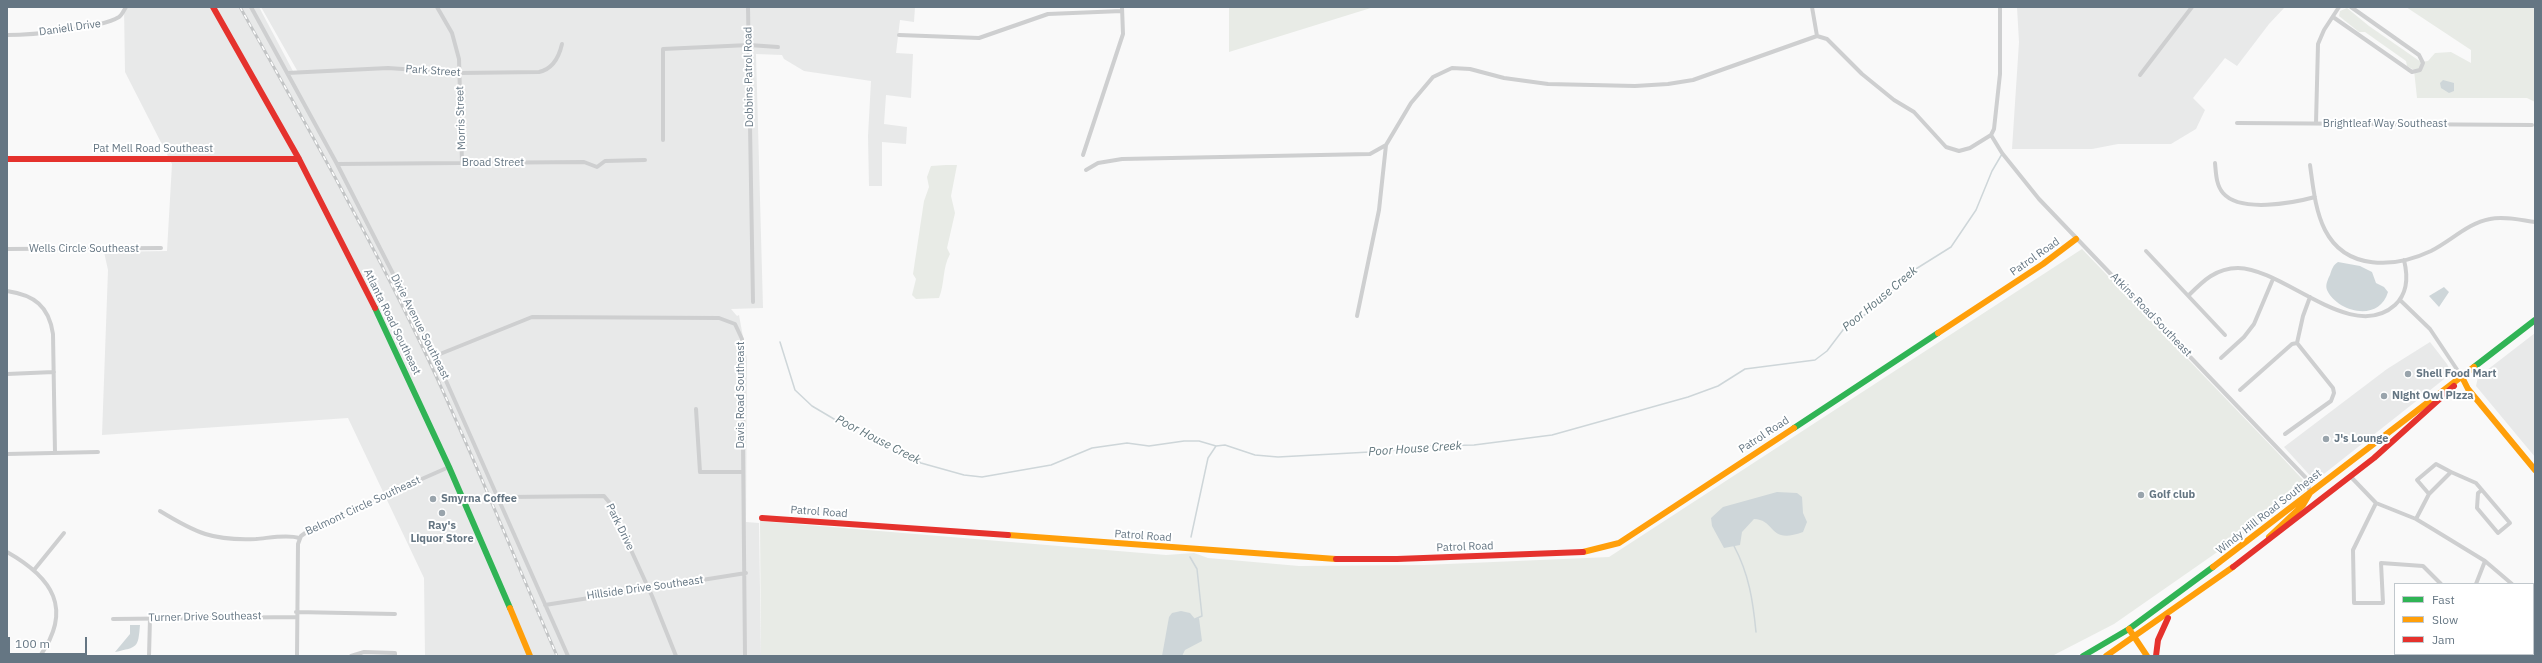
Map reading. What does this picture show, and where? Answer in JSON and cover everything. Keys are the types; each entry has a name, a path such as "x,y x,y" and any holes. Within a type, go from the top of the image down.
{"main road":[{"name":"Atlanta Road Southeast","path":"213,7 298,159 376,310 449,466 530,656"},
{"name":"Pat Mell Road Southeast","path":"7,159 298,159"},
{"name":"Patrol Road","path":"762,518 1340,559 1397,559 1591,552 1625,540 2043,264 2076,239"},
{"name":"Windy Hill Road Southeast","path":"2083,656 2129,629 2182,591 2428,400 2462,377 2535,320"},
{"name":"Windy Hill Road Southeast","path":"2106,656 2169,616 2351,477 2462,377"},
{"path":"2462,377 2468,389 2535,470"},
{"path":"2265,543 2278,526 2308,502 2310,493"},
{"path":"2156,656 2158,640 2169,616"},
{"path":"2129,629 2147,656"}],"street":[{"name":"Daniell Drive","path":"7,35 40,33 105,23 120,16 126,7"},
{"name":"Dixie Avenue Southeast","path":"251,7 337,164 435,356 500,499 568,656"},
{"name":"Morris Street","path":"437,7 456,44 460,73 462,163"},
{"name":"Dobbins Patrol Road","path":"748,7 753,302"},
{"path":"1812,7 1817,36"},
{"path":"1357,316 1379,210 1386,146 1411,102 1424,87 1442,71 1452,68 1470,69 1504,78 1548,84 1635,86 1661,84 1693,80 1817,36 1827,39 1862,74 1894,100 1914,112 1946,147 1959,151 1966,149 1991,135 1998,104 2000,74 2000,7"},
{"path":"2140,75 2192,7"},
{"path":"2316,123 2317,49 2321,34 2339,7"},
{"path":"2333,17 2412,72 2420,70 2424,63 2419,55 2351,7"},
{"path":"899,35 979,38 1048,14 1122,9 1123,34 1083,155"},
{"name":"Park Street","path":"287,73 388,68 460,73 545,71 560,54 562,44"},
{"path":"663,140 663,49 749,46 778,47"},
{"name":"Brightleaf Way Southeast","path":"2237,123 2532,125"},
{"name":"Atkins Road Southeast","path":"1991,135 2020,176 2076,239 2307,479 2310,493"},
{"path":"1086,170 1098,163 1122,159 1358,155 1375,153 1386,146"},
{"name":"Broad Street","path":"337,164 584,162 597,166 605,161 645,160"},
{"path":"2215,164 2217,180 2223,192 2234,200 2261,204 2289,203 2315,197"},
{"path":"2310,165 2315,197 2325,230 2334,244 2345,253 2370,263 2404,260 2430,252 2481,221 2501,218 2535,222"},
{"name":"Wells Circle Southeast","path":"7,249 161,248"},
{"path":"2146,250 2225,335"},
{"path":"2189,295 2204,280 2225,270 2248,269 2273,279 2342,312 2368,317 2381,315 2400,300 2407,280 2404,260"},
{"path":"2221,358 2244,337 2254,324 2273,279"},
{"path":"7,291 35,299 48,314 54,334 55,453"},
{"path":"2297,343 2310,297"},
{"path":"2400,300 2430,329 2462,377"},
{"name":"Davis Road Southeast","path":"435,356 532,317 719,318 735,324 742,339 742,472 746,573 745,656"},
{"path":"2240,390 2292,344 2297,343"},
{"path":"2285,434 2331,401 2334,393 2333,388 2297,343"},
{"path":"7,374 54,372"},
{"path":"696,409 700,472 742,472"},
{"path":"7,454 98,452"},
{"path":"2428,494 2417,480 2436,464 2476,483 2482,490 2510,523 2498,533 2477,508 2478,493 2482,490"},
{"name":"Belmont Circle Southeast","path":"297,656 299,538 315,526 449,466"},
{"path":"2416,518 2428,494 2451,472"},
{"path":"2351,477 2376,503 2416,518 2485,562 2511,583"},
{"name":"Park Drive","path":"500,499 508,497 604,496 609,502 648,588 676,656"},
{"path":"2376,503 2353,550 2354,603 2383,603 2381,563 2423,566 2440,583"},
{"path":"160,511 191,529 211,537 232,539 299,538"},
{"path":"34,570 64,533"},
{"path":"7,552 34,570 49,588 57,605 56,630 40,656"},
{"path":"2476,583 2485,562"},
{"name":"Hillside Drive Southeast","path":"545,605 746,573"},
{"name":"Turner Drive Southeast","path":"113,619 297,614 395,614"},
{"path":"149,656 150,618"},
{"path":"351,656 364,652 395,653 394,656"}],"shaded area":[{"path":"124,7 259,7 294,73 298,72 261,7 915,7 914,22 900,20 896,53 913,54 911,98 886,95 884,124 907,127 906,144 882,142 882,186 869,186 868,136 871,81 804,71 784,59 782,55 756,54 763,308 731,309 737,316 739,315 747,359 746,522 759,523 761,656 425,656 424,578 348,418 102,435 108,270 104,252 167,251 172,164 125,72"},
{"path":"1229,7 1374,7 1229,52"},
{"path":"2017,7 2285,7 2269,24 2237,66 2225,58 2193,98 2205,110 2196,129 2171,144 2118,144 2092,149 2012,149 2019,42"},
{"path":"2406,7 2535,7 2535,102 2527,98 2417,98 2414,70 2407,66 2406,61 2365,32 2359,32 2339,16 2340,11 2347,8 2369,26 2421,62 2428,61 2435,53 2451,52 2471,63 2471,50"},
{"path":"2443,80 2454,83 2454,91 2449,93 2441,88 2440,83"},
{"path":"957,165 951,196 955,213 947,248 950,254 947,260 939,298 916,299 912,295 916,279 913,274 924,201 929,187 927,177 931,166"},
{"path":"2082,249 2304,481 2305,491 2114,624 2052,656 761,656 760,521 1166,555 1194,553 1208,558 1299,566 1424,565 1609,557"},
{"path":"2338,262 2360,266 2372,272 2376,283 2384,287 2388,292 2383,302 2376,308 2367,311 2358,311 2339,304 2332,298 2326,288 2333,267"},
{"path":"2444,287 2449,292 2439,307 2429,296"},
{"path":"2535,333 2535,457 2476,386 2478,377"},
{"path":"2430,342 2447,364 2450,370 2448,376 2315,481 2284,447 2387,369"},
{"path":"1777,492 1797,493 1802,497 1803,513 1807,522 1803,532 1784,536 1778,534 1761,520 1754,519 1742,532 1740,545 1724,548 1712,526 1711,518 1723,507"},
{"path":"1181,611 1190,613 1195,619 1199,618 1202,641 1185,650 1182,656 1162,656 1169,617 1172,613"},
{"path":"130,625 140,625 137,642 128,649 115,652 130,634"}],"waterway":[{"name":"Poor House Creek","path":"780,342 795,390 812,406 834,419 859,428 921,463 964,475 982,477 1051,465 1092,448 1127,443 1149,446 1184,441 1199,441 1216,446 1225,445 1255,455 1278,457 1388,451 1427,446 1474,445 1552,435 1688,397 1718,386 1745,369 1815,360 1827,351 1846,326 1866,314 1874,301 1895,289 1911,272 1951,247 1976,210 1992,171 2002,154"},
{"path":"1191,537 1208,458 1216,446"},
{"path":"1734,546 1750,588 1756,632"},
{"path":"1190,557 1197,569 1202,616 1195,619"}],"railway":[{"path":"240,7 355,214 398,297 473,458 557,656"}],"traffic: fast":[{"path":"375,308 449,467 510,608"},
{"path":"2474,367 2535,320"},
{"path":"1794,428 1938,333"},
{"path":"2083,656 2129,629 2213,567"}],"traffic: slow":[{"path":"1938,333 2043,264 2076,239"},
{"path":"2213,567 2474,367"},
{"path":"2462,377 2468,389 2535,470"},
{"path":"1583,552 1619,543 1794,428"},
{"path":"2269,537 2303,505 2310,493"},
{"path":"1008,535 1336,559"},
{"path":"2106,656 2233,567"},
{"path":"510,608 530,656"},
{"path":"2129,629 2147,656"}],"traffic: jam":[{"path":"213,7 299,159 375,308"},
{"path":"7,159 299,159"},
{"path":"2233,567 2374,458 2454,386"},
{"path":"762,518 1008,535"},
{"path":"1336,559 1397,559 1583,552"},
{"path":"2156,656 2158,640 2168,618"}],"place":[{"name":"Shell Food Mart","path":"2408,374"},
{"name":"Night Owl Pizza","path":"2384,396"},
{"name":"J's Lounge","path":"2326,439"},
{"name":"Golf club","path":"2141,495"},
{"name":"Smyrna Coffee","path":"433,499"},
{"name":"Ray's Liquor Store","path":"442,513"}]}
